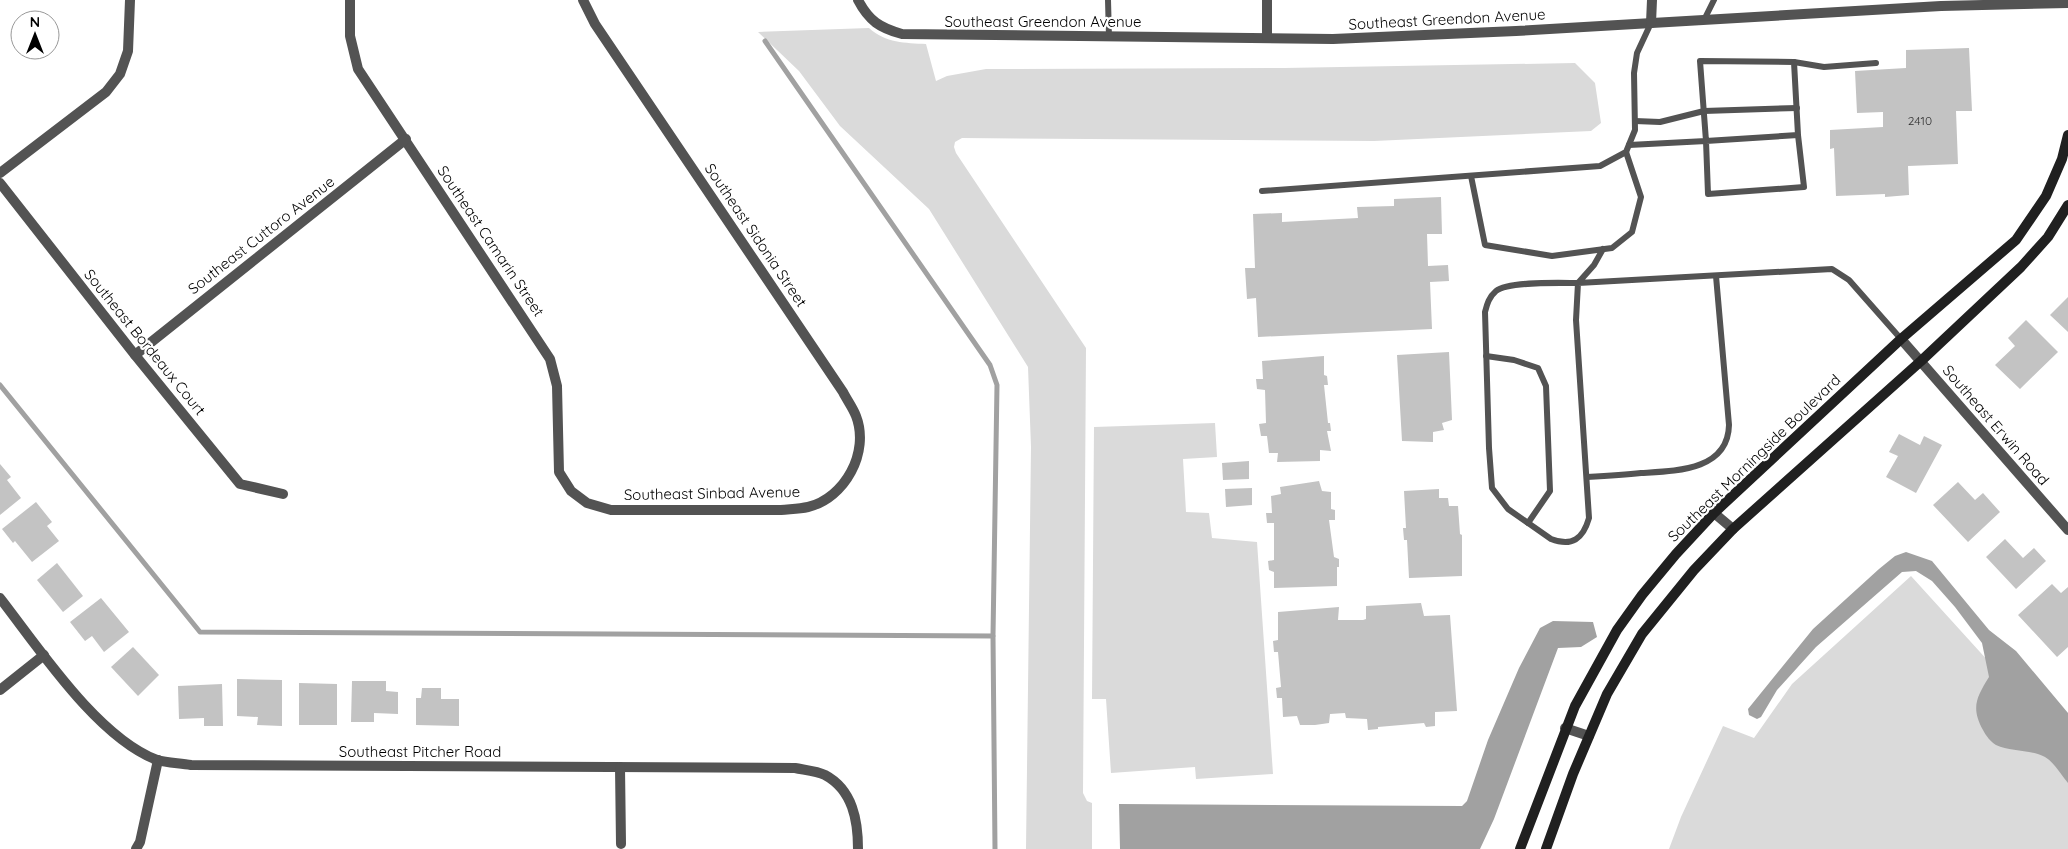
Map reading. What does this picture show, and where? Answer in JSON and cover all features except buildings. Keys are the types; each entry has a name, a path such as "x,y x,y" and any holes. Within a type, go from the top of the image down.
{"street":[{"path":"0,173 106,92 120,74 128,52 130,0"},
{"name":"Southeast Camarin Street","path":"350,0 350,36 358,69 550,359 557,386 559,472 571,491 587,503"},
{"name":"Southeast Sidonia Street","path":"583,0 595,24 838,384 857,416 860,438 856,460 848,478 834,494"},
{"name":"Southeast Greendon Avenue","path":"858,0 864,12 882,29 902,34 1333,39 1704,20 1921,4 2068,3"},
{"path":"1266,37 1267,0"},
{"path":"1651,23 1652,0"},
{"name":"Southeast Morningside Boulevard","path":"1520,849 1565,728 1596,665 1617,630 1642,595 1676,554 1714,513 1901,339 2016,240 2046,196 2062,159 2068,134"},
{"name":"Southeast Cuttoro Avenue","path":"135,355 406,139"},
{"name":"Southeast Bordeaux Court","path":"0,182 135,355 240,484 283,494"},
{"path":"1546,849 1573,774 1607,694 1642,634 1694,570 1733,529 1921,362 2021,267 2048,236 2068,205"},
{"name":"Southeast Erwin Road","path":"1901,339 2068,530"},
{"name":"Southeast Sinbad Avenue","path":"587,503 611,510 781,510 809,507 834,494"},
{"path":"1714,513 1733,529"},
{"name":"Southeast Pitcher Road","path":"0,598 44,656 93,714 126,744 158,760 191,765 795,768 825,775 845,791 855,815 858,849"},
{"path":"0,690 44,656"},
{"path":"1565,728 1589,736"},
{"path":"136,849 140,842 158,760"},
{"path":"620,767 621,844"}],"lane":[{"path":"1108,0 1109,37"},
{"path":"1704,20 1714,0"},
{"path":"1471,176 1485,245 1552,256 1612,248 1632,232 1641,197 1626,152 1635,130 1634,73 1637,53 1651,23"},
{"path":"1794,62 1798,135 1804,187 1708,194 1700,61 1794,62 1824,67 1876,63"},
{"path":"1635,121 1660,122 1704,111 1797,108"},
{"path":"1628,144 1798,135"},
{"path":"1262,191 1600,166 1626,152"},
{"path":"1603,249 1594,265 1578,282 1576,320 1589,518 1586,528 1576,540 1560,542 1508,509 1492,488 1485,312 1488,300 1497,290 1508,286 1578,282 1716,276 1832,269 1849,280 1901,339"},
{"path":"1587,477 1682,471 1699,466 1726,443 1730,425 1716,276"},
{"path":"1486,356 1514,360 1538,368 1546,386 1550,491 1528,523"}],"shaded area":[{"path":"869,28 882,37 889,39 926,44 936,81 947,76 986,69 1284,68 1575,63 1595,83 1601,123 1591,131 1374,141 962,138 955,142 956,153 1086,348 1083,793 1087,801 1092,803 1092,849 1026,849 1031,447 1028,367 929,209 840,126 799,71 758,32"},
{"path":"1215,423 1217,457 1183,459 1186,512 1209,513 1212,538 1257,542 1273,774 1196,779 1195,767 1111,773 1106,699 1092,699 1094,427"},
{"path":"1906,552 1932,561 1989,630 2016,651 2068,713 2068,783 2045,757 2039,754 2001,747 1994,744 1987,737 1979,722 1976,709 1978,697 1989,677 1982,643 1955,607 1932,581 1916,571 1902,572 1816,647 1777,690 1761,717 1757,719 1749,715 1748,709 1813,629 1879,569 1895,556"},
{"path":"1911,576 2068,749 2068,849 1669,849 1681,817 1723,726 1754,738 1792,684"},
{"path":"1553,621 1593,622 1597,637 1581,647 1558,648 1494,819 1480,849 1120,849 1119,804 1462,806 1467,801 1488,740 1519,668 1540,628"}],"waterway":[{"path":"765,41 990,365 997,385 993,636 995,849"},
{"path":"0,385 200,632 993,636"}]}
